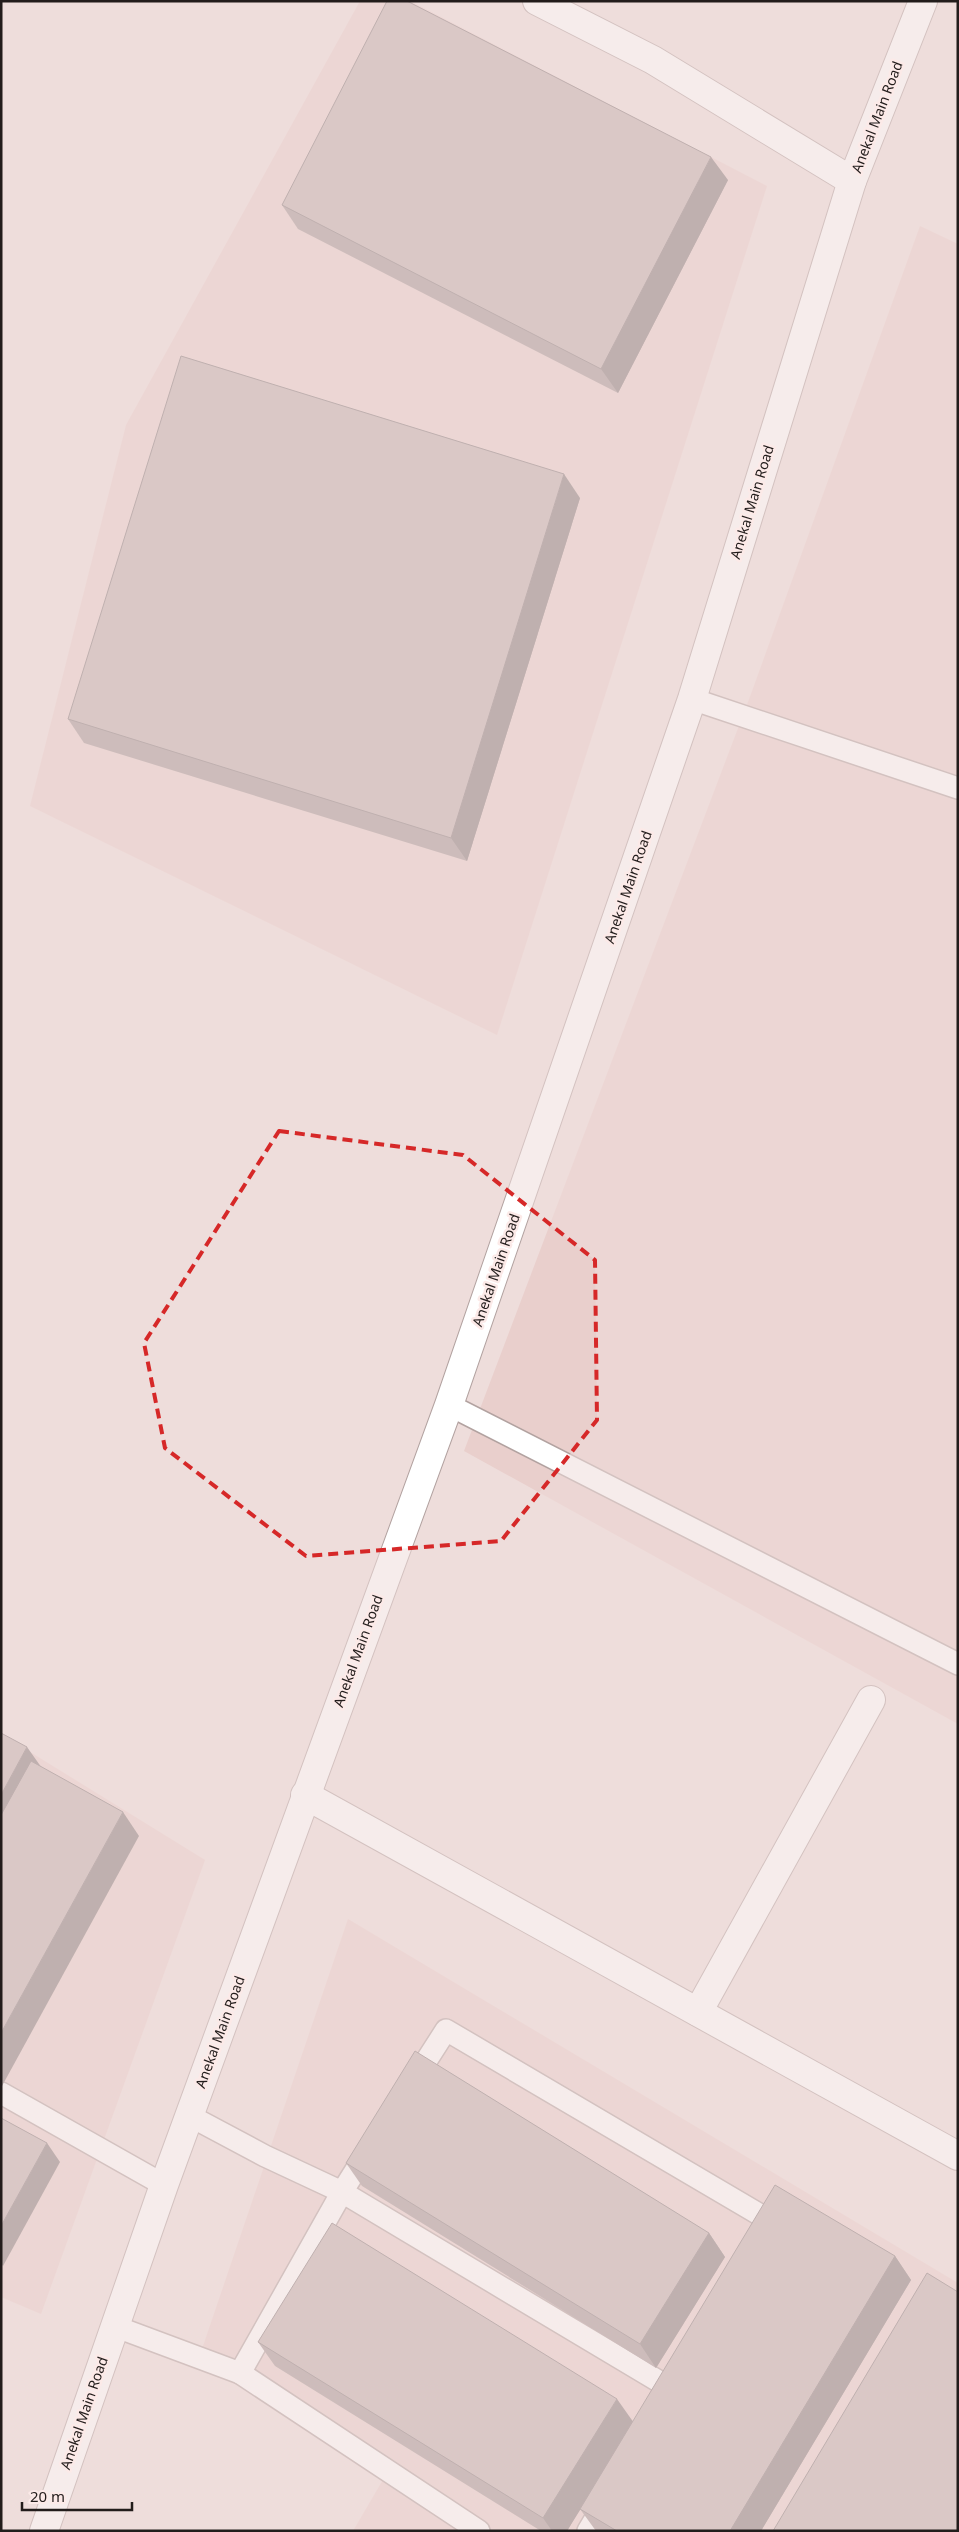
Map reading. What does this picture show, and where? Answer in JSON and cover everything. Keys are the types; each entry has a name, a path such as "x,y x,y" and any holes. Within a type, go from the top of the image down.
{"main road":[{"path":"537,1 653,60 852,181"},
{"name":"Anekal Main Road","path":"44,2531 164,2185 449,1405 692,700 852,181 923,1"},
{"path":"698,2012 871,1700"},
{"path":"305,1795 958,2156"}],"lane":[{"path":"692,700 958,788"},
{"path":"449,1405 958,1664"},
{"path":"399,2103 446,2030 774,2223 760,2248"},
{"path":"1,2093 164,2185"},
{"path":"190,2116 265,2156 342,2192 680,2383 659,2416"},
{"path":"240,2373 342,2192 378,2136"},
{"path":"114,2326 240,2373 479,2531"},
{"path":"588,2531 618,2482"}],"highlighted area":[{"path":"279,1131 463,1155 595,1260 597,1420 501,1541 306,1556 165,1448 144,1343"}],"shaded area":[{"path":"360,1 410,1 767,186 497,1035 30,806 126,425"},
{"path":"920,226 958,244 958,1724 464,1451 751,694"},
{"path":"1,1734 205,1860 41,2314 1,2297"},
{"path":"348,1919 958,2283 958,2531 353,2531 384,2478 201,2352"}],"building":[{"path":"387,1 407,1 711,157 601,369 282,205"},
{"path":"181,356 564,474 451,838 68,719"},
{"path":"1,1733 27,1747 1,1795"},
{"path":"31,1761 123,1812 1,2033 1,1815"},
{"path":"415,2051 709,2233 640,2344 346,2163"},
{"path":"1,2118 47,2143 1,2226"},
{"path":"775,2185 895,2256 730,2531 617,2531 580,2509"},
{"path":"332,2223 617,2399 543,2518 258,2342"},
{"path":"927,2273 958,2292 958,2531 773,2531"}]}
